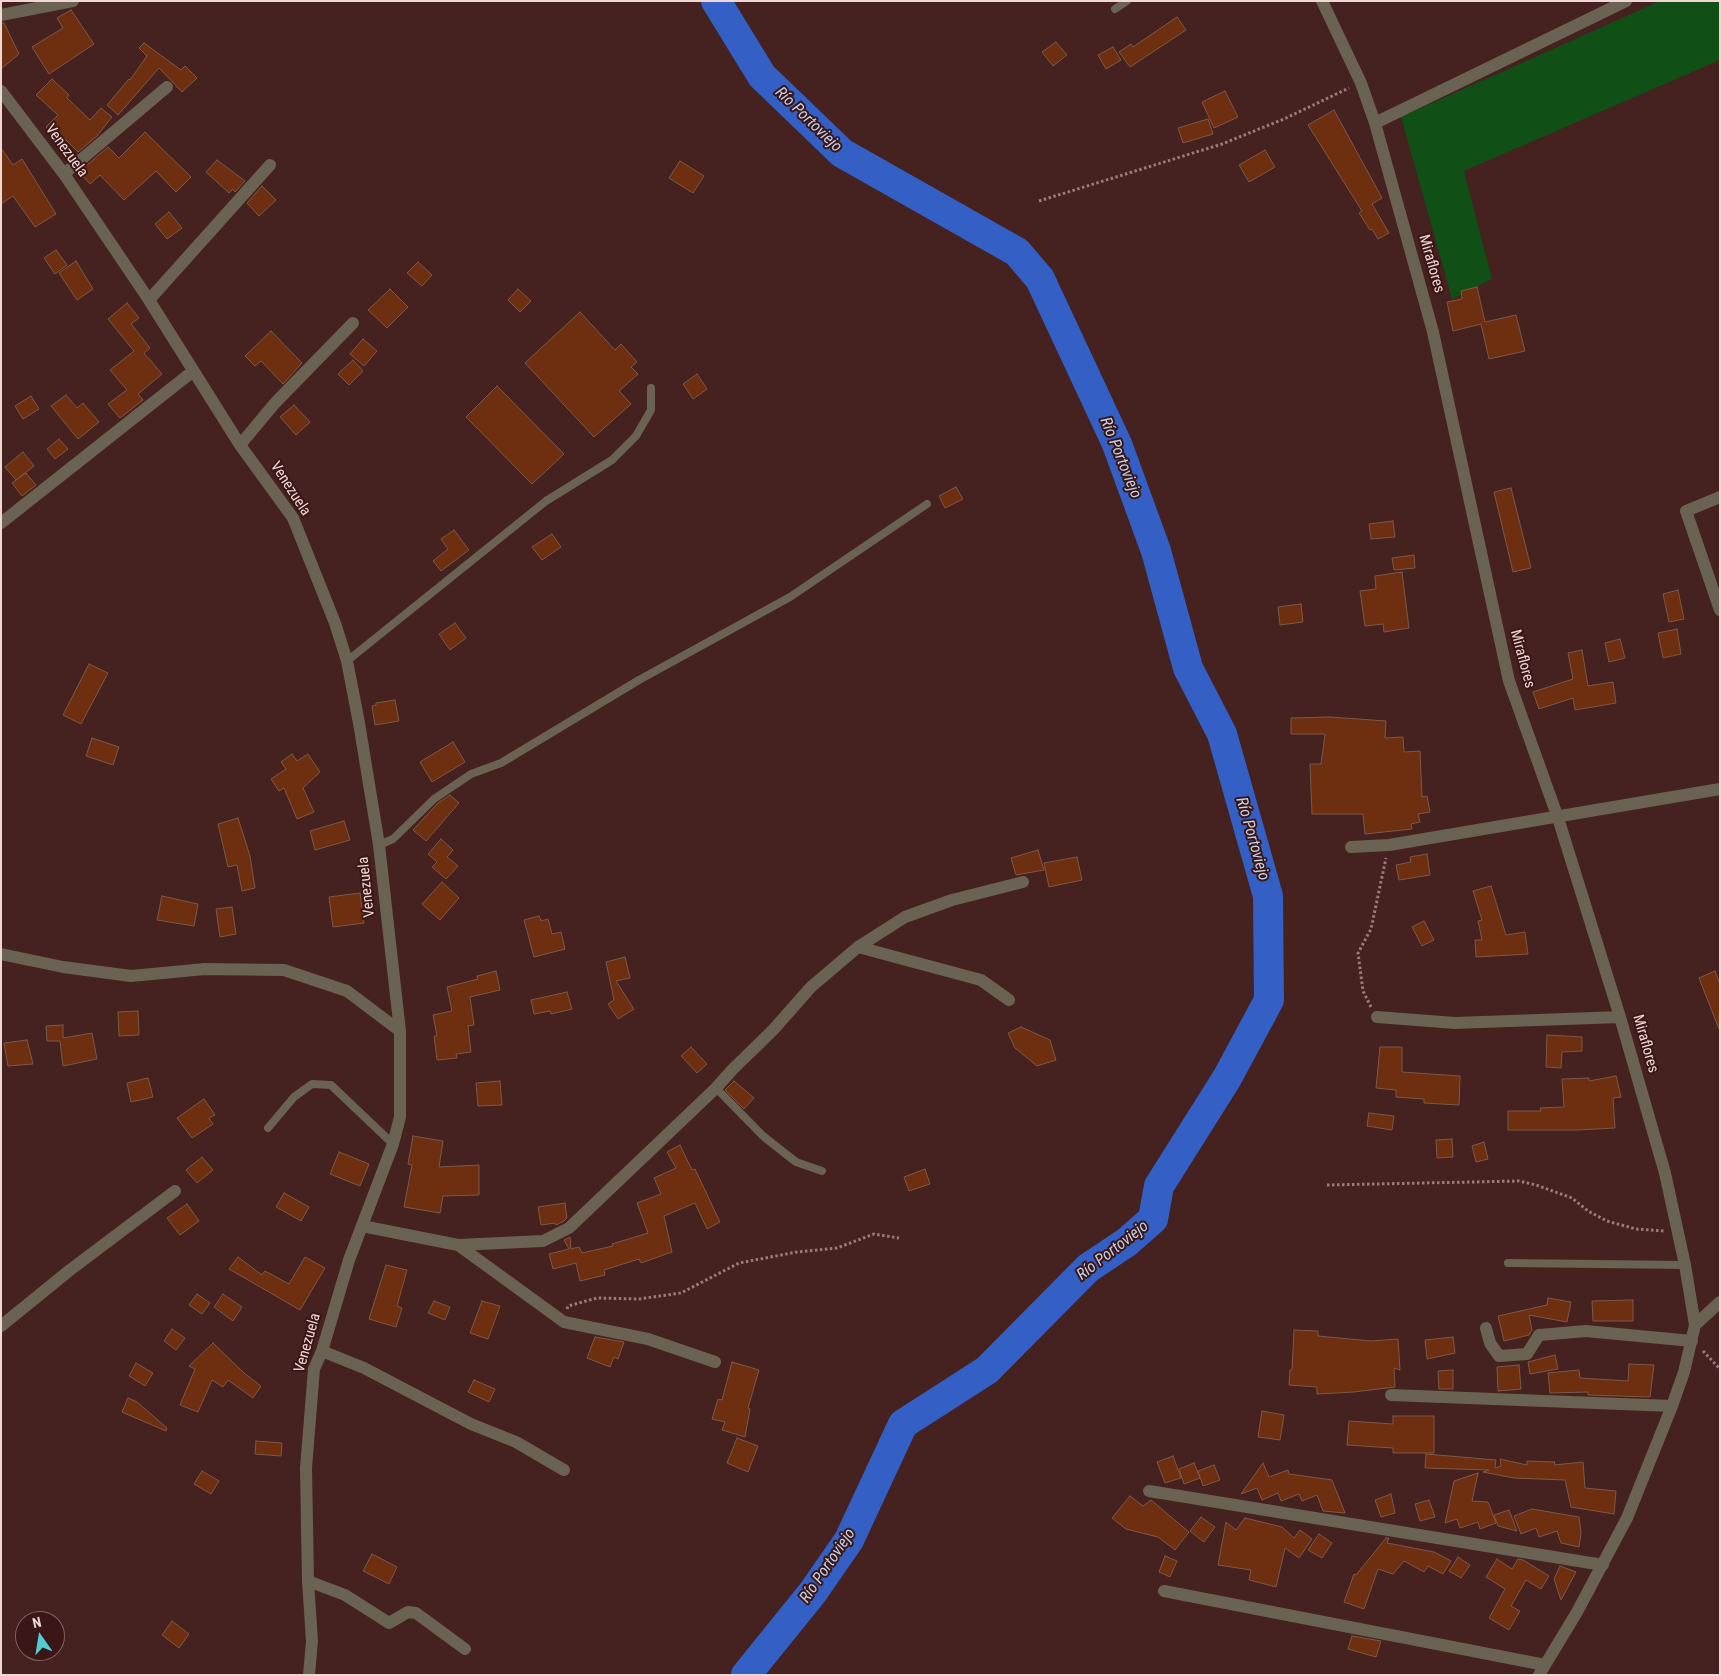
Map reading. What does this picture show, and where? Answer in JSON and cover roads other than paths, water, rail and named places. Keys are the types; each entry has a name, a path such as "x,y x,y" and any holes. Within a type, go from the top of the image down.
{"street":[{"path":"1,15 72,1"},
{"name":"Miraflores","path":"1322,1 1361,83 1375,123 1434,332 1507,673 1558,818 1620,1017 1664,1173 1685,1265 1695,1325"},
{"path":"1375,123 1626,1"},
{"path":"64,174 167,87"},
{"name":"Venezuela","path":"1,91 64,174 149,300 192,372 240,445 293,518 335,623 347,661 379,845 400,1031 400,1117 393,1144 349,1260 322,1351 314,1369 306,1468 308,1581 312,1641 309,1675"},
{"path":"149,300 270,165"},
{"path":"240,445 276,403 352,323"},
{"path":"1,524 192,372"},
{"path":"1720,497 1686,511 1720,610"},
{"path":"1351,846 1389,845 1558,818 1720,789"},
{"path":"362,1226 458,1245 543,1241 569,1228 716,1088 773,1030 811,987 858,947 905,917 952,900 1023,882"},
{"path":"858,947 981,980 1009,1000"},
{"path":"1,954 63,967 131,976 205,969 284,970 347,991 400,1031"},
{"path":"1377,1017 1455,1023 1620,1017"},
{"path":"1,1326 70,1270 175,1192"},
{"path":"458,1245 564,1322 648,1339 715,1362"},
{"path":"1164,1591 1542,1670 1603,1565 1641,1486 1672,1406 1695,1325 1720,1302"},
{"path":"1486,1328 1490,1343 1498,1356 1527,1354 1539,1335 1586,1331 1692,1341"},
{"path":"322,1351 364,1368 471,1424 516,1442 564,1470"},
{"path":"1391,1395 1672,1406"},
{"path":"1149,1491 1603,1565"},
{"path":"308,1581 345,1595 389,1623 408,1612 416,1613 465,1648"}],"lane":[{"path":"1115,9 1127,1"},
{"path":"347,661 546,501 612,460 636,436 651,410 651,388"},
{"path":"379,845 393,839 434,799 471,774 501,762 639,680 790,597 927,504"},
{"path":"268,1128 294,1097 312,1084 331,1085 393,1144"},
{"path":"716,1088 763,1136 796,1162 822,1171"},
{"path":"1508,1263 1685,1265"}],"waterway":[{"name":"Río Portoviejo","path":"716,1 762,76 842,153 1017,252 1040,279 1117,444 1156,551 1188,668 1222,734 1268,896 1269,1000 1227,1078 1159,1186 1153,1219 1127,1242 1088,1268 987,1370 903,1424 849,1540 813,1592 746,1675"}]}
